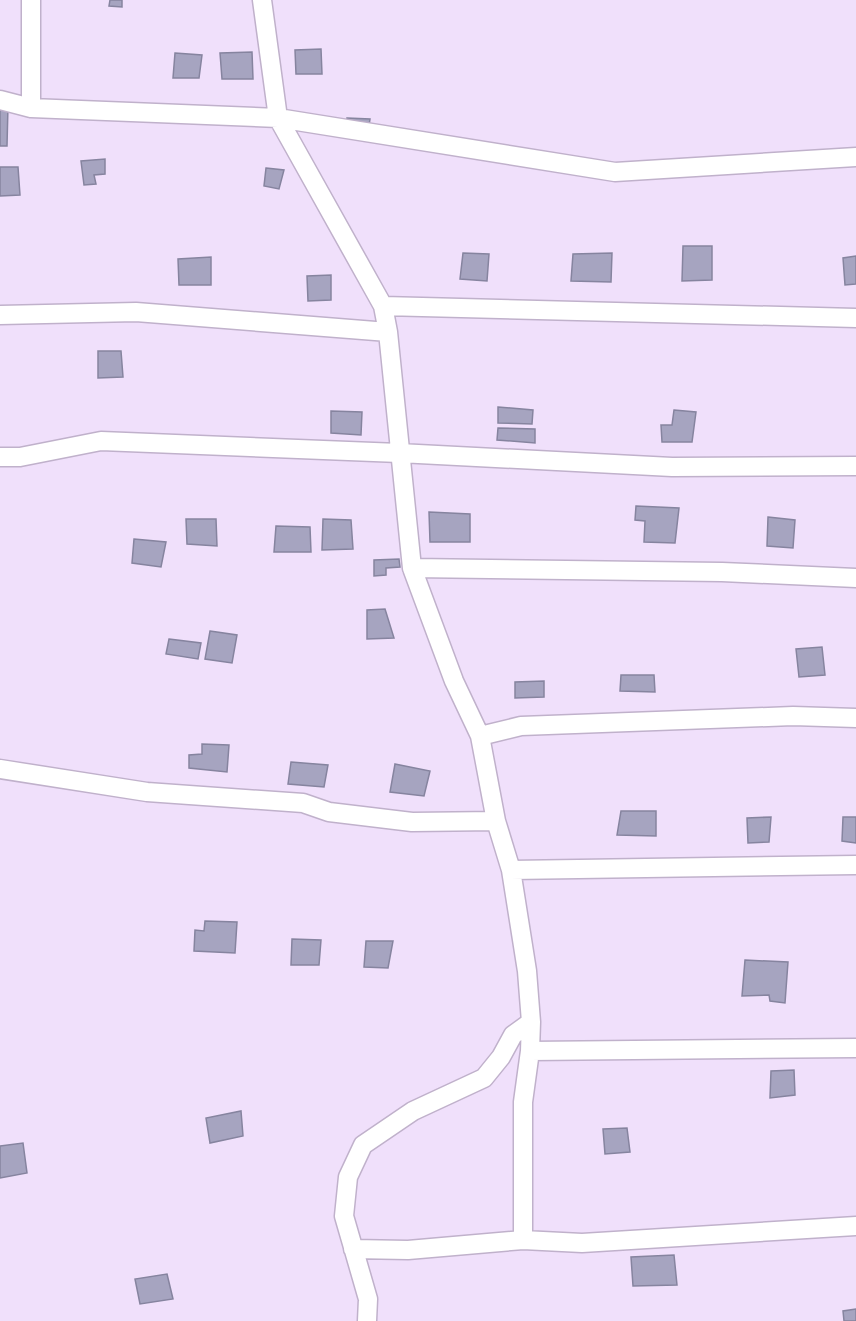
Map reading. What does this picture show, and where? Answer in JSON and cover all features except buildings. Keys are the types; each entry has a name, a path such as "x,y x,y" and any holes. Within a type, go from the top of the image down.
{"street":[{"path":"31,0 31,108"},
{"path":"262,0 278,118 383,306 388,332 412,568 454,681 480,736 496,820 511,870 527,971 531,1022 530,1051 523,1102 523,1240"},
{"path":"0,100 31,108 278,118 615,172 856,157"},
{"path":"383,306 856,318"},
{"path":"0,315 136,312 388,332"},
{"path":"0,457 20,457 101,441 672,467 856,466"},
{"path":"412,568 722,572 856,578"},
{"path":"480,736 520,726 793,716 856,718"},
{"path":"0,769 147,792 303,803 329,812 412,822 496,820"},
{"path":"511,870 856,865"},
{"path":"367,1321 368,1299 344,1216 348,1177 363,1144 413,1111 484,1078 501,1057 513,1035 531,1022"},
{"path":"530,1051 856,1048"},
{"path":"353,1249 408,1250 523,1240 582,1243 856,1226"}]}
